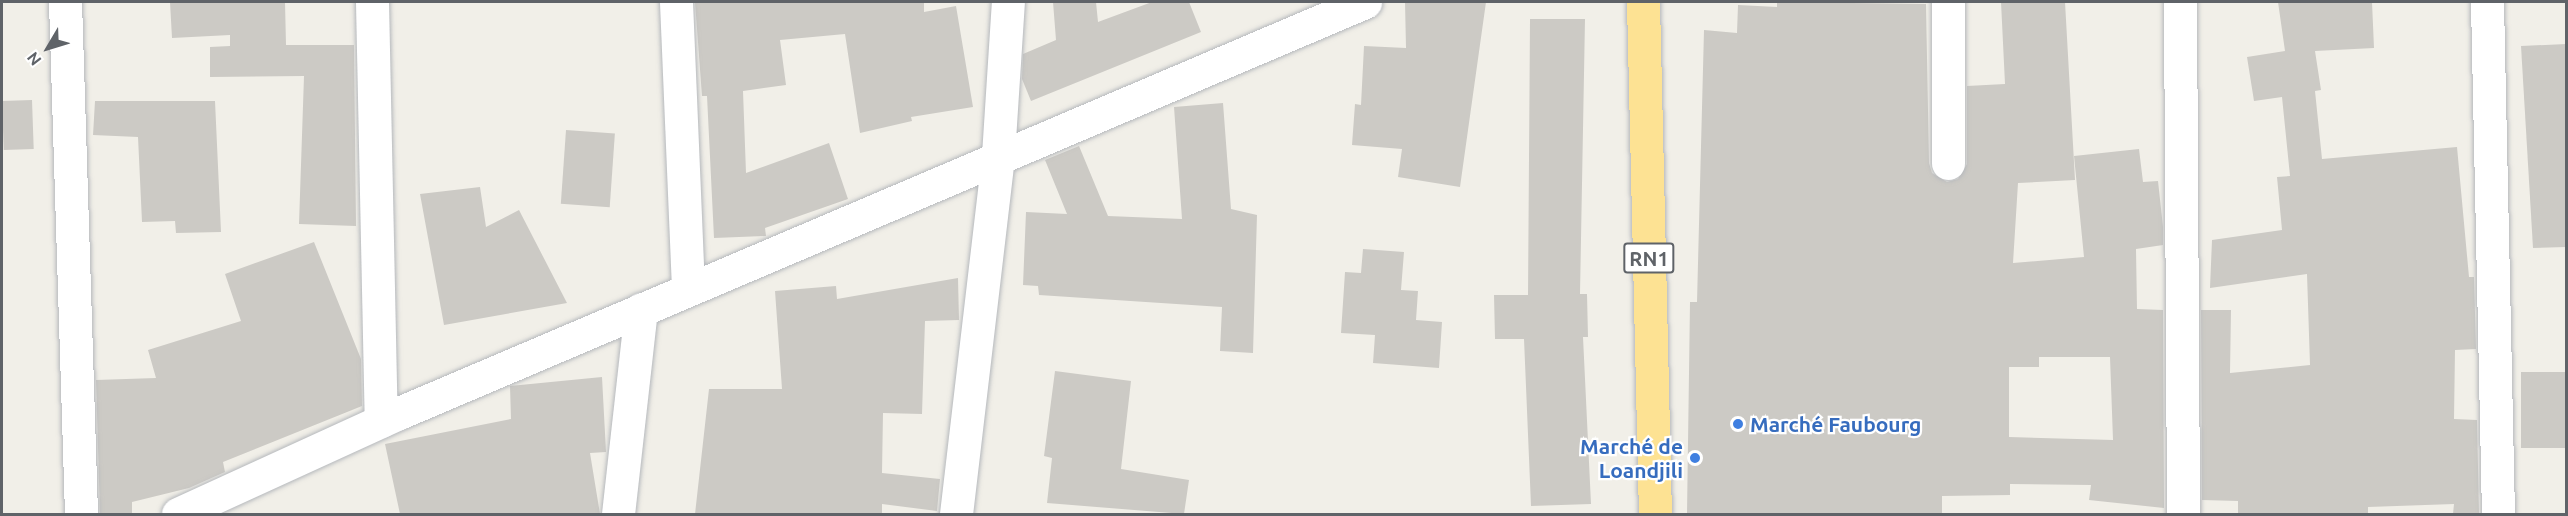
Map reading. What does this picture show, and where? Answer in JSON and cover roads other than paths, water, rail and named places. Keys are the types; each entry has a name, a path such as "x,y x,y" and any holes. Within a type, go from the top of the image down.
{"highway":[{"name":"RN1","path":"1643,2 1655,514"}],"street":[{"path":"65,2 81,514"},
{"path":"372,2 381,421"},
{"path":"676,2 688,289"},
{"path":"956,514 998,155 1008,2"},
{"path":"178,514 381,421 998,155 1311,12 1365,2"},
{"path":"1948,2 1948,163"},
{"path":"2180,2 2183,514"},
{"path":"2487,2 2498,514"},
{"path":"618,514 641,309"}],"place":[{"name":"Marché Faubourg","path":"1738,424"},
{"name":"Marché de Loandjili","path":"1695,458"}]}
